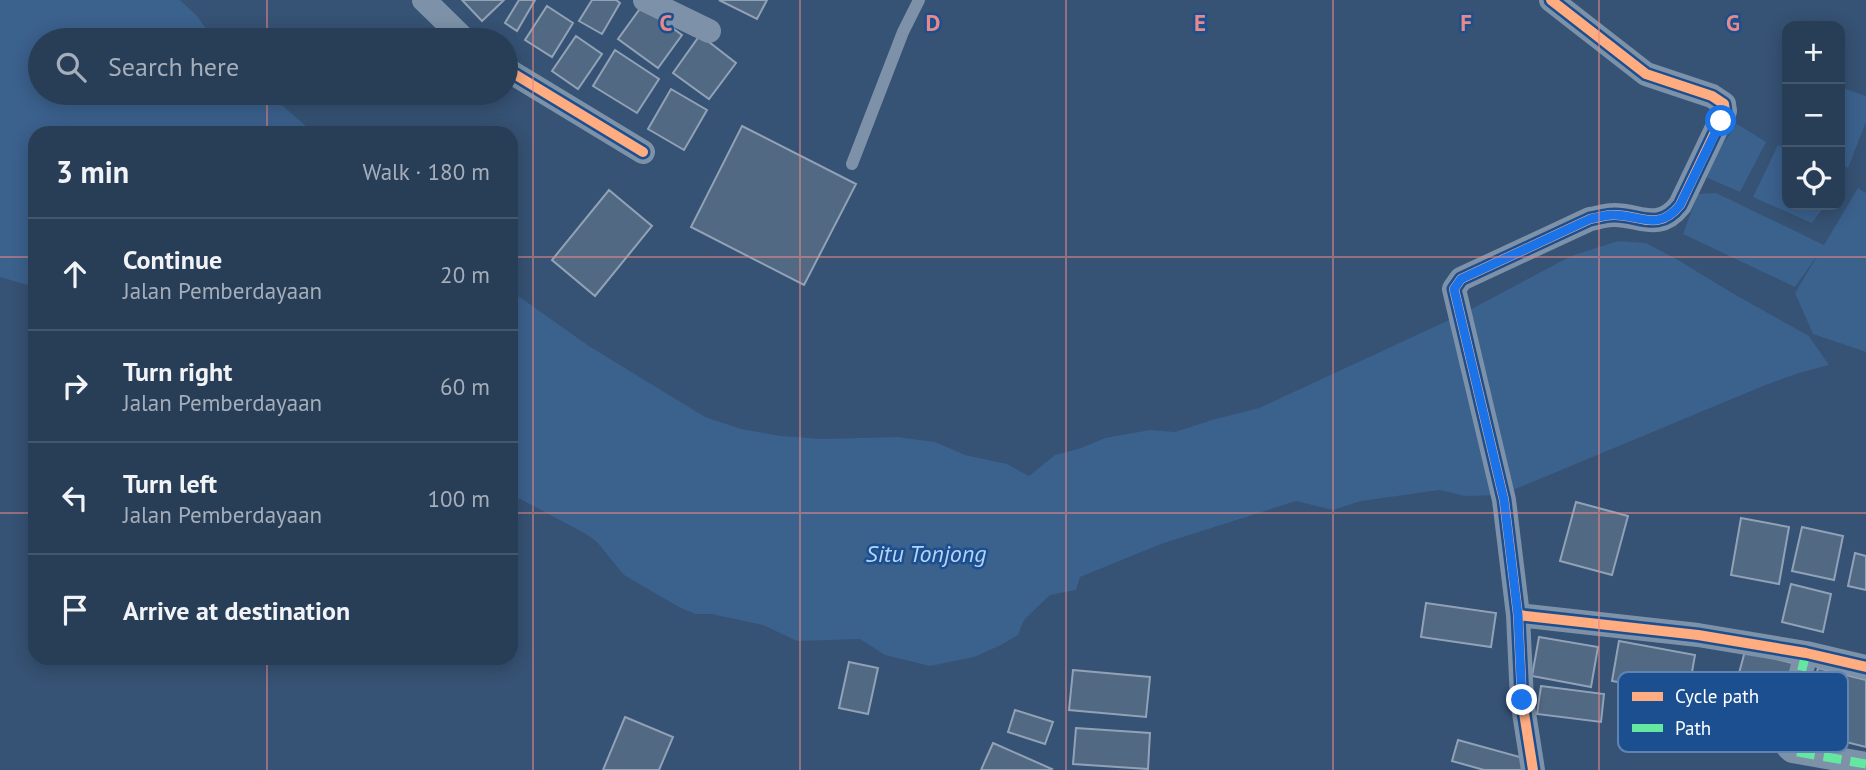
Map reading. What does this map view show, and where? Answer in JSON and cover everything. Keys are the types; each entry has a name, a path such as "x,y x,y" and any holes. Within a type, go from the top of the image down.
{"street":[{"path":"424,0 453,28"},
{"path":"645,0 709,31"},
{"path":"1533,770 1522,700 1518,615 1504,500 1454,289 1461,279 1590,219 1614,215 1643,221 1656,220 1675,212 1724,111 1724,104 1712,96 1646,74 1551,0"},
{"path":"518,76 643,152"},
{"path":"1518,615 1698,635 1806,653 1866,667"},
{"path":"1801,672 1806,653"},
{"path":"1798,752 1866,764"}],"lane":[{"path":"852,164 903,32 919,0"}],"water":[{"path":"0,0 180,0 206,28 28,28 28,105 282,105 306,126 28,126 28,285 0,277"},
{"path":"1845,89 1866,96 1866,122 1848,168 1845,166"},
{"path":"1737,124 1766,142 1740,192 1701,175"},
{"path":"1778,145 1782,147 1782,210 1753,197"},
{"path":"1858,188 1866,193 1866,352 1813,334 1795,293 1819,253 1795,287 1683,234 1698,194 1716,193 1824,245"},
{"path":"1782,210 1821,210 1812,223"},
{"name":"Situ Tonjong","path":"1618,241 1646,243 1809,336 1829,365 1763,386 1501,495 1465,496 1440,490 1361,501 1333,510 1296,501 1161,544 1080,577 1076,590 1050,595 1024,620 1018,635 1001,645 974,657 930,666 885,655 860,639 797,641 763,625 711,614 695,614 624,575 597,542 586,534 518,498 518,296 589,346 705,417 741,429 781,436 822,439 897,437 935,442 965,455 1007,464 1029,476 1055,455 1105,438 1150,430 1175,432 1259,408 1462,314 1571,256"}],"building":[{"path":"462,0 504,0 482,21"},
{"path":"519,0 535,0 518,29 505,23"},
{"path":"592,0 616,0 620,3 602,34 579,21"},
{"path":"719,0 767,0 757,19"},
{"path":"547,6 573,23 552,57 525,40"},
{"path":"642,6 682,35 658,68 618,39"},
{"path":"700,35 736,63 709,99 673,73"},
{"path":"576,36 602,54 578,89 552,71"},
{"path":"615,50 659,79 637,113 593,86"},
{"path":"671,89 707,110 684,150 648,129"},
{"path":"742,126 856,184 804,285 691,227"},
{"path":"609,190 652,226 595,296 552,260"},
{"path":"1576,502 1628,516 1612,575 1560,561"},
{"path":"1741,518 1789,527 1779,584 1731,575"},
{"path":"1802,527 1843,536 1834,580 1792,571"},
{"path":"1855,553 1866,556 1866,590 1848,586"},
{"path":"1791,584 1831,594 1823,632 1782,622"},
{"path":"1426,603 1496,613 1491,647 1421,637"},
{"path":"1539,637 1598,647 1591,687 1532,676"},
{"path":"1619,641 1695,655 1692,672 1618,672 1618,682 1612,681"},
{"path":"1745,651 1796,664 1794,672 1739,672"},
{"path":"849,662 878,668 868,714 839,708"},
{"path":"1818,668 1834,672 1817,672"},
{"path":"1073,670 1150,677 1146,717 1069,710"},
{"path":"1848,676 1866,680 1866,747 1848,742"},
{"path":"1541,686 1604,694 1601,722 1537,714"},
{"path":"1015,710 1053,722 1045,744 1008,732"},
{"path":"625,717 673,737 659,770 603,770"},
{"path":"1076,728 1150,733 1148,769 1073,764"},
{"path":"1458,740 1527,759 1524,770 1484,770 1452,761"},
{"path":"993,743 1052,769 981,770"}],"marked path":[{"path":"1801,672 1806,653"},
{"path":"1798,752 1866,764"}],"cycle path":[{"path":"1533,770 1522,700 1518,615 1504,500 1454,289 1461,279 1590,219 1622,215 1656,220 1672,213 1680,205 1725,111 1724,104 1712,96 1646,74 1551,0"},
{"path":"518,76 643,152"},
{"path":"1518,615 1698,635 1806,653 1866,667"}],"route":[{"path":"1522,700 1518,615 1509,530 1483,405 1454,289 1461,279 1590,219 1614,215 1643,221 1656,220 1675,212 1721,121"}]}
